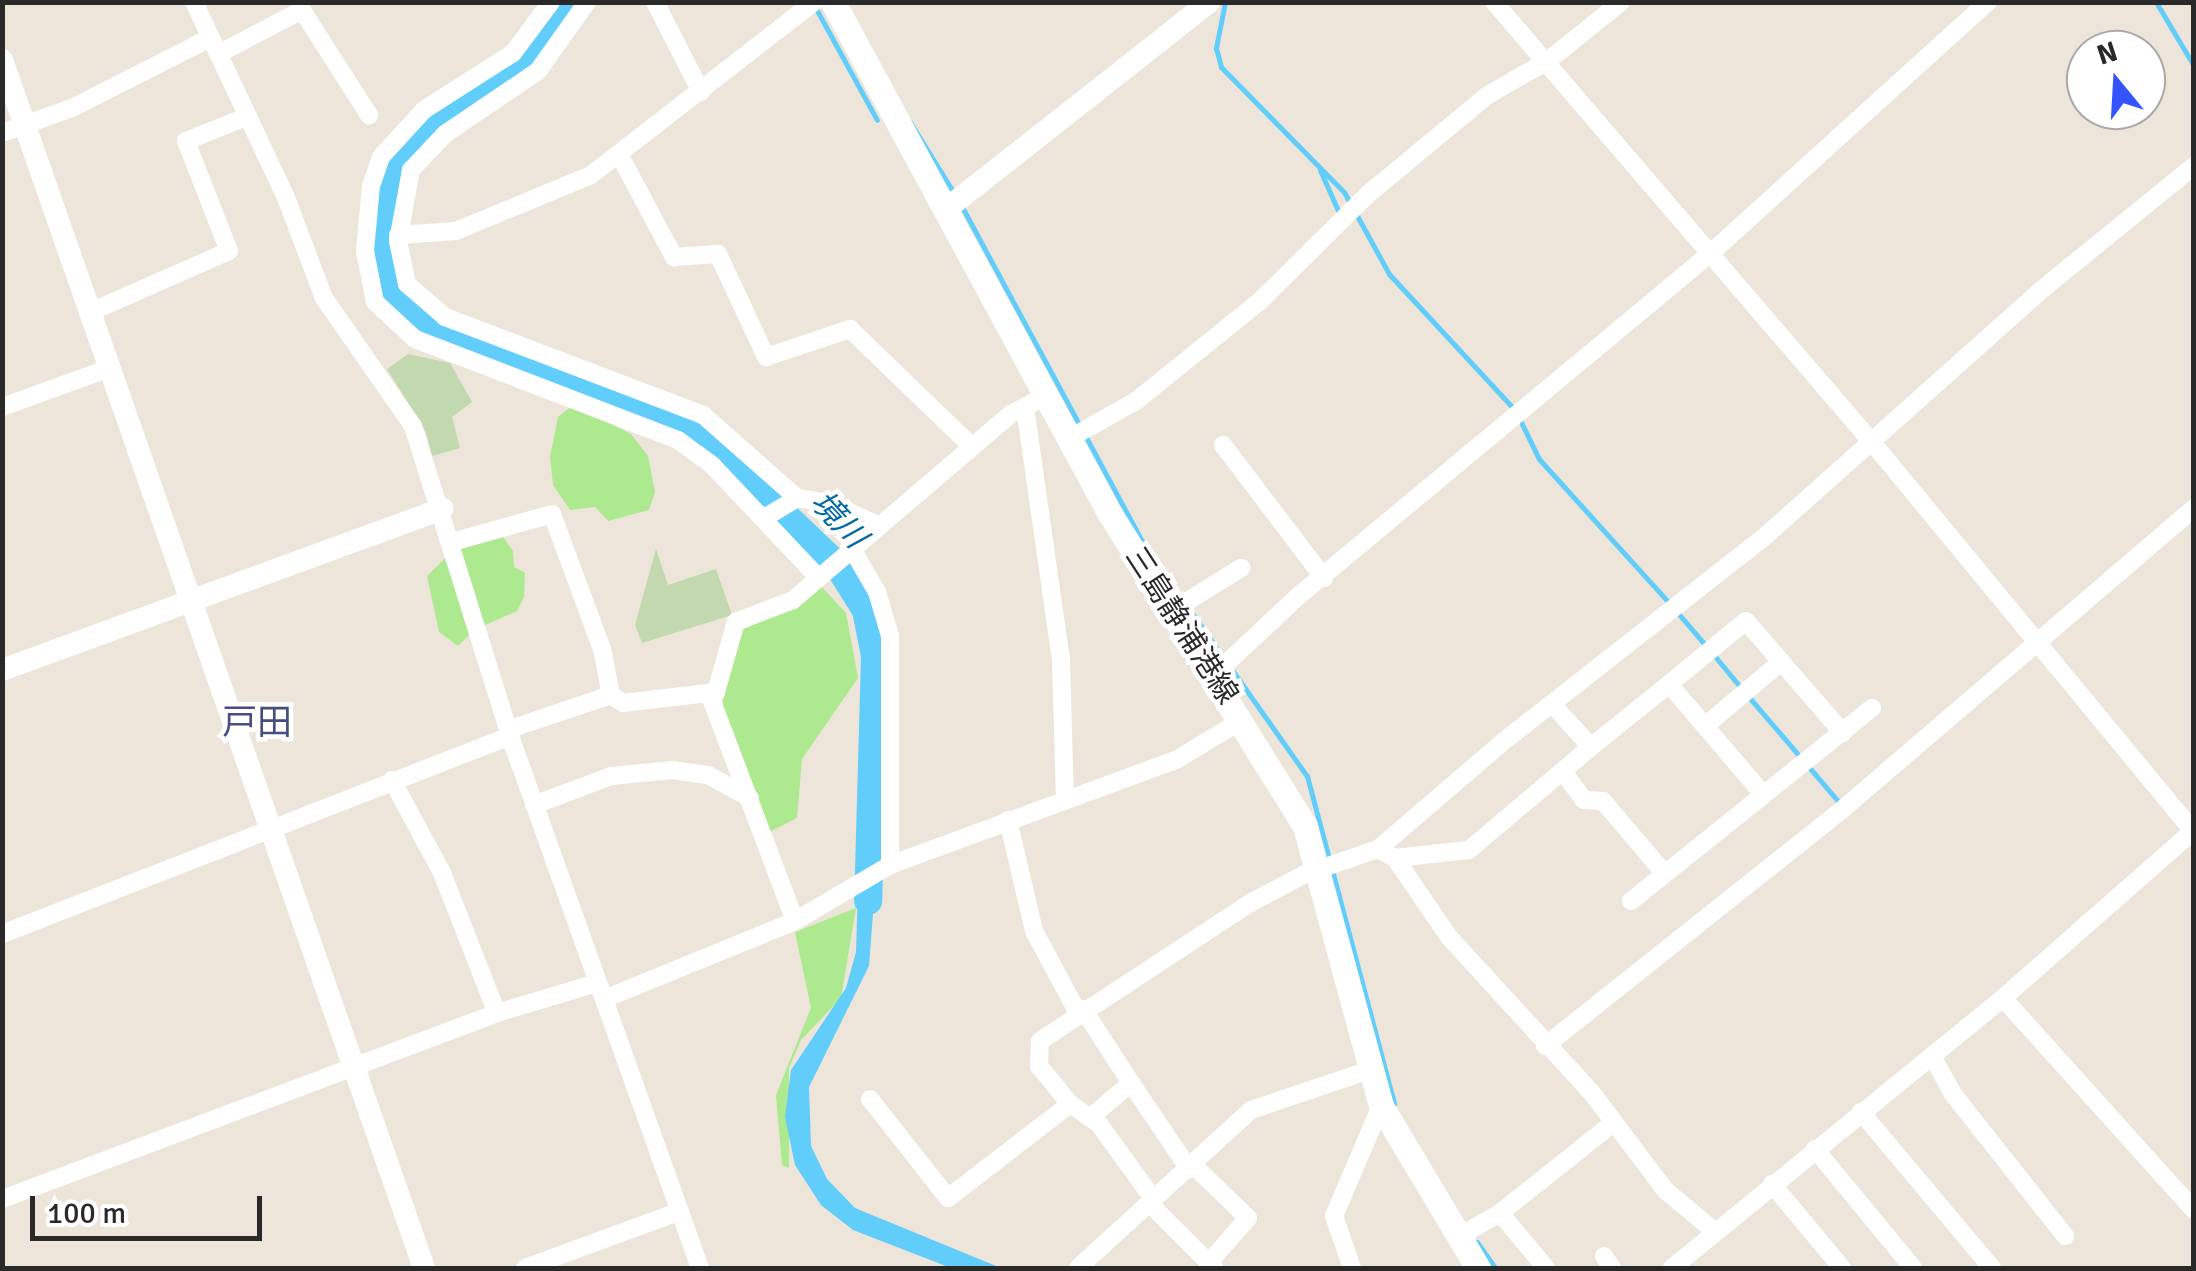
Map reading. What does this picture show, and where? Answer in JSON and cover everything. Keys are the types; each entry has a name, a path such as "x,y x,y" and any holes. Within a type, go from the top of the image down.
{"main road":[{"name":"三島静浦港線","path":"833,2 954,203 1036,401 1070,438 1170,612 1242,720 1305,826 1320,868 1381,1106 1478,1268"}],"street":[{"path":"194,2 324,298 413,426 534,805 700,1268"},
{"path":"552,2 513,53 424,110 382,157 365,251 374,302 415,339 678,440 766,516 821,574"},
{"path":"587,2 538,71 445,134 419,160 406,189 398,235 400,265 420,300 445,317 703,415 795,500"},
{"path":"655,2 701,92"},
{"path":"782,2 792,20"},
{"path":"398,235 473,226 591,176 814,2"},
{"path":"954,203 1208,2"},
{"path":"1494,2 1549,60 1712,252 2193,831 2003,998 1713,1230 1672,1268"},
{"path":"1070,438 1136,401 1260,301 1367,196 1473,108 1549,60 1621,2"},
{"path":"1212,677 1712,252 1988,2"},
{"path":"13,128 72,108 302,10 369,115"},
{"path":"2,60 13,128 88,313 266,828 424,1268"},
{"path":"88,313 230,251 186,142 246,116"},
{"path":"620,156 674,257 718,254 766,356 850,329 972,446"},
{"path":"1386,854 1552,704 1762,538 2194,166"},
{"path":"2,407 108,369"},
{"path":"452,542 552,514 602,648 611,695 623,703 710,696 722,683 736,622 785,604 972,446 1036,401 1061,658 1065,801"},
{"path":"1223,444 1324,578"},
{"path":"766,516 795,500 829,503 878,525"},
{"path":"1545,1046 1844,808 2194,508"},
{"path":"2,670 442,509"},
{"path":"849,551 877,592 890,636 886,867"},
{"path":"1170,612 1242,568"},
{"path":"1008,820 1034,932 1080,1011 1192,1167 1248,1218 1213,1264 1152,1202 1091,1117 1070,1104 1039,1066 1035,1050 1080,1011 1252,902 1320,868 1386,854 1469,850 1746,621 1843,733"},
{"path":"1705,726 1781,662"},
{"path":"1669,684 1762,794"},
{"path":"2,934 611,695"},
{"path":"710,696 795,921"},
{"path":"1552,704 1592,746"},
{"path":"1632,901 1872,708"},
{"path":"2,1198 497,1013 600,991 795,921 886,867 1176,760 1242,720"},
{"path":"534,805 611,776 672,770 708,775 750,798"},
{"path":"1563,772 1584,800 1603,801 1664,873"},
{"path":"392,780 442,874 497,1013"},
{"path":"1386,854 1426,908 1613,1123 1665,1190 1713,1230"},
{"path":"2003,998 2194,1210"},
{"path":"1932,1056 1953,1094 2065,1236"},
{"path":"1078,1268 1251,1110 1370,1070"},
{"path":"1091,1117 1132,1083"},
{"path":"870,1100 948,1198 1070,1104"},
{"path":"1352,1268 1334,1216 1381,1106"},
{"path":"1861,1112 1992,1268"},
{"path":"1458,1237 1500,1213 1613,1123"},
{"path":"1815,1150 1908,1262 1888,1268"},
{"path":"1772,1184 1842,1268"},
{"path":"525,1268 678,1212"},
{"path":"1500,1213 1546,1268"}],"green space":[{"path":"408,354 450,363 472,402 452,417 460,448 432,456 426,432 387,369"},
{"path":"573,405 631,434 648,456 655,492 649,510 608,521 595,507 570,510 553,485 550,457 558,417"},
{"path":"500,533 513,551 514,567 525,573 524,597 517,611 474,630 458,646 439,632 427,576 458,546"},
{"path":"656,549 668,585 716,569 732,615 642,643 635,625"},
{"path":"820,585 846,613 858,678 802,759 797,818 765,834 722,709 736,632"},
{"path":"856,908 841,998 801,1040 789,1068 789,1168 782,1165 776,1095 811,1008 795,932"}],"water":[{"path":"876,874 869,966 809,1087 811,1146 827,1179 855,1208 1001,1268 951,1268 853,1230 821,1205 795,1165 785,1117 791,1070 846,988 856,952 858,884"}],"waterway":[{"name":"境川","path":"570,2 559,29 533,57 406,148 391,174 382,219 386,277 419,323 694,429 839,567 866,610 875,656 868,901"},
{"path":"1225,2 1216,48 1221,67 1344,192 1389,274 1515,410"},
{"path":"2156,2 2194,66"},
{"path":"814,5 877,120"},
{"path":"910,122 955,195"},
{"path":"1320,170 1340,215"},
{"path":"961,205 1146,548 1307,776 1394,1104"},
{"path":"1520,420 1539,459 1670,604"},
{"path":"1677,612 1706,646"},
{"path":"1713,654 1741,688"},
{"path":"1748,696 1837,800"},
{"path":"1477,1242 1495,1268"}],"district":[{"name":"戸田","path":"257,723"}]}
